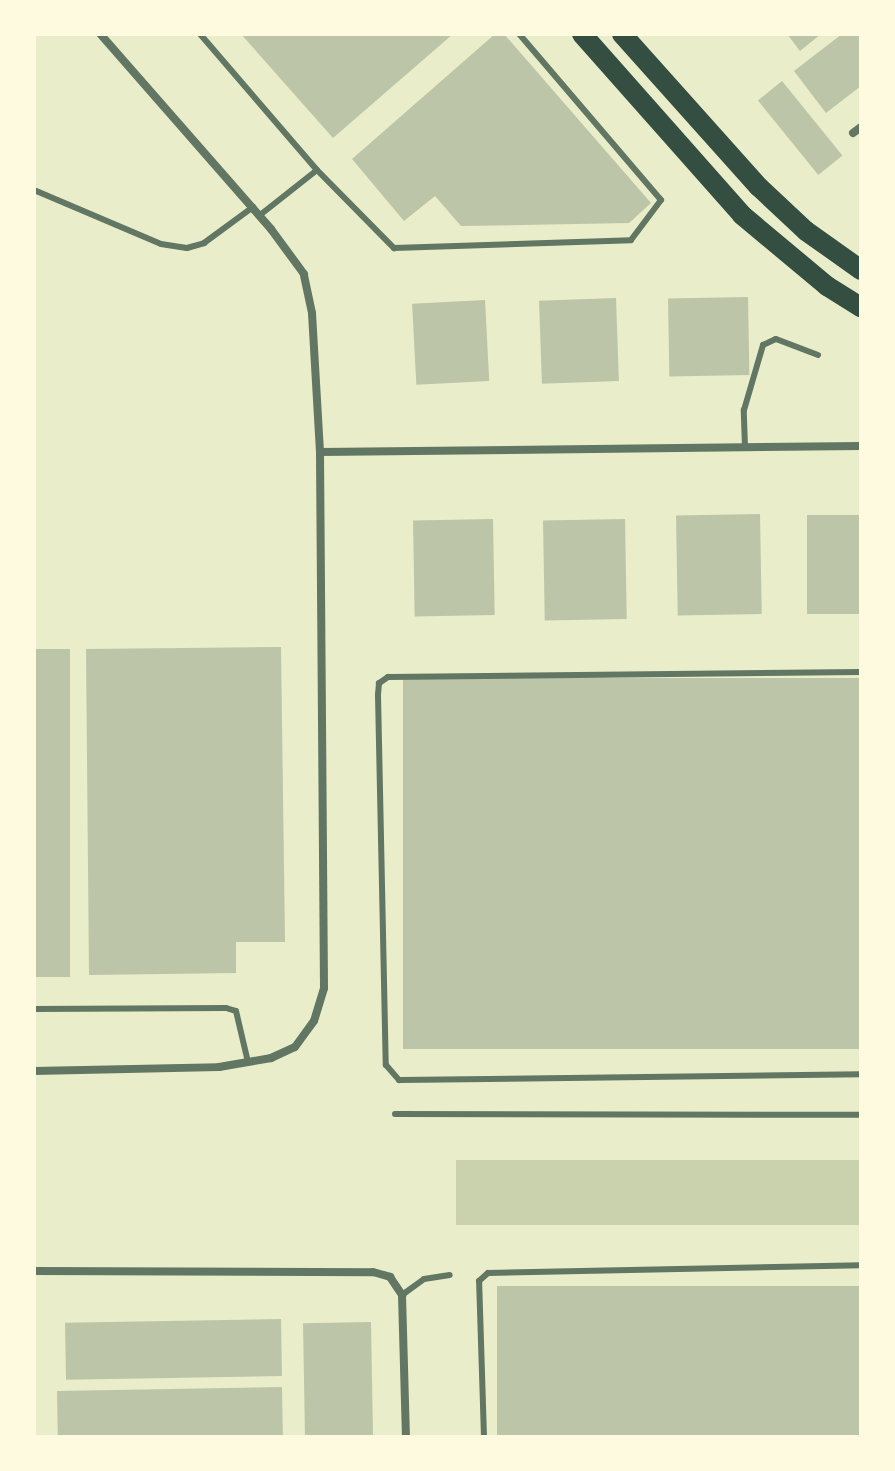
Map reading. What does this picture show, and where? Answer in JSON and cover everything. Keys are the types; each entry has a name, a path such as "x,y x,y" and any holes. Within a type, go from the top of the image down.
{"main road":[{"path":"582,34 742,215 827,286 861,307"},
{"path":"622,34 759,187 806,231 861,270"}],"street":[{"path":"34,1071 248,1062 295,1047 314,1021 324,988 320,452 312,313 304,274 260,215 100,34"},
{"path":"320,452 861,446"},
{"path":"34,1271 373,1272 390,1277 402,1295 406,1437"}],"lane":[{"path":"200,34 317,170 394,248 631,240 661,200 519,34"},
{"path":"260,215 317,170"},
{"path":"34,190 161,244 187,248 204,243 253,207"},
{"path":"745,447 744,410 763,345 776,339 818,355"},
{"path":"861,672 388,677 379,683 378,695 386,1065 399,1080 861,1074"},
{"path":"34,1009 226,1008 236,1011 248,1062"},
{"path":"395,1114 861,1115"},
{"path":"484,1437 479,1281 488,1273 861,1265"},
{"path":"402,1295 424,1279 450,1275"}],"green space":[{"path":"456,1160 861,1160 861,1225 456,1225"}],"building":[{"path":"241,34 453,34 333,138"},
{"path":"495,34 504,34 651,203 629,223 461,226 435,196 404,221 352,159"},
{"path":"787,34 821,34 800,51"},
{"path":"842,34 861,34 861,86 826,113 794,71"},
{"path":"782,81 842,156 818,175 758,101"},
{"path":"748,297 749,375 669,376 668,298"},
{"path":"616,298 619,381 542,384 539,301"},
{"path":"485,300 489,381 416,385 412,304"},
{"path":"760,514 762,614 678,615 676,515"},
{"path":"807,515 861,515 861,614 807,614"},
{"path":"493,519 495,615 415,616 413,520"},
{"path":"625,519 627,619 545,620 543,520"},
{"path":"281,647 285,942 236,942 236,973 89,975 86,649"},
{"path":"34,649 70,649 70,977 34,977"},
{"path":"403,678 861,678 861,1049 403,1049"},
{"path":"497,1286 861,1286 861,1437 497,1437"},
{"path":"281,1319 282,1376 66,1380 65,1323"},
{"path":"371,1322 373,1437 305,1437 303,1323"},
{"path":"282,1387 283,1437 58,1437 57,1391"}]}
